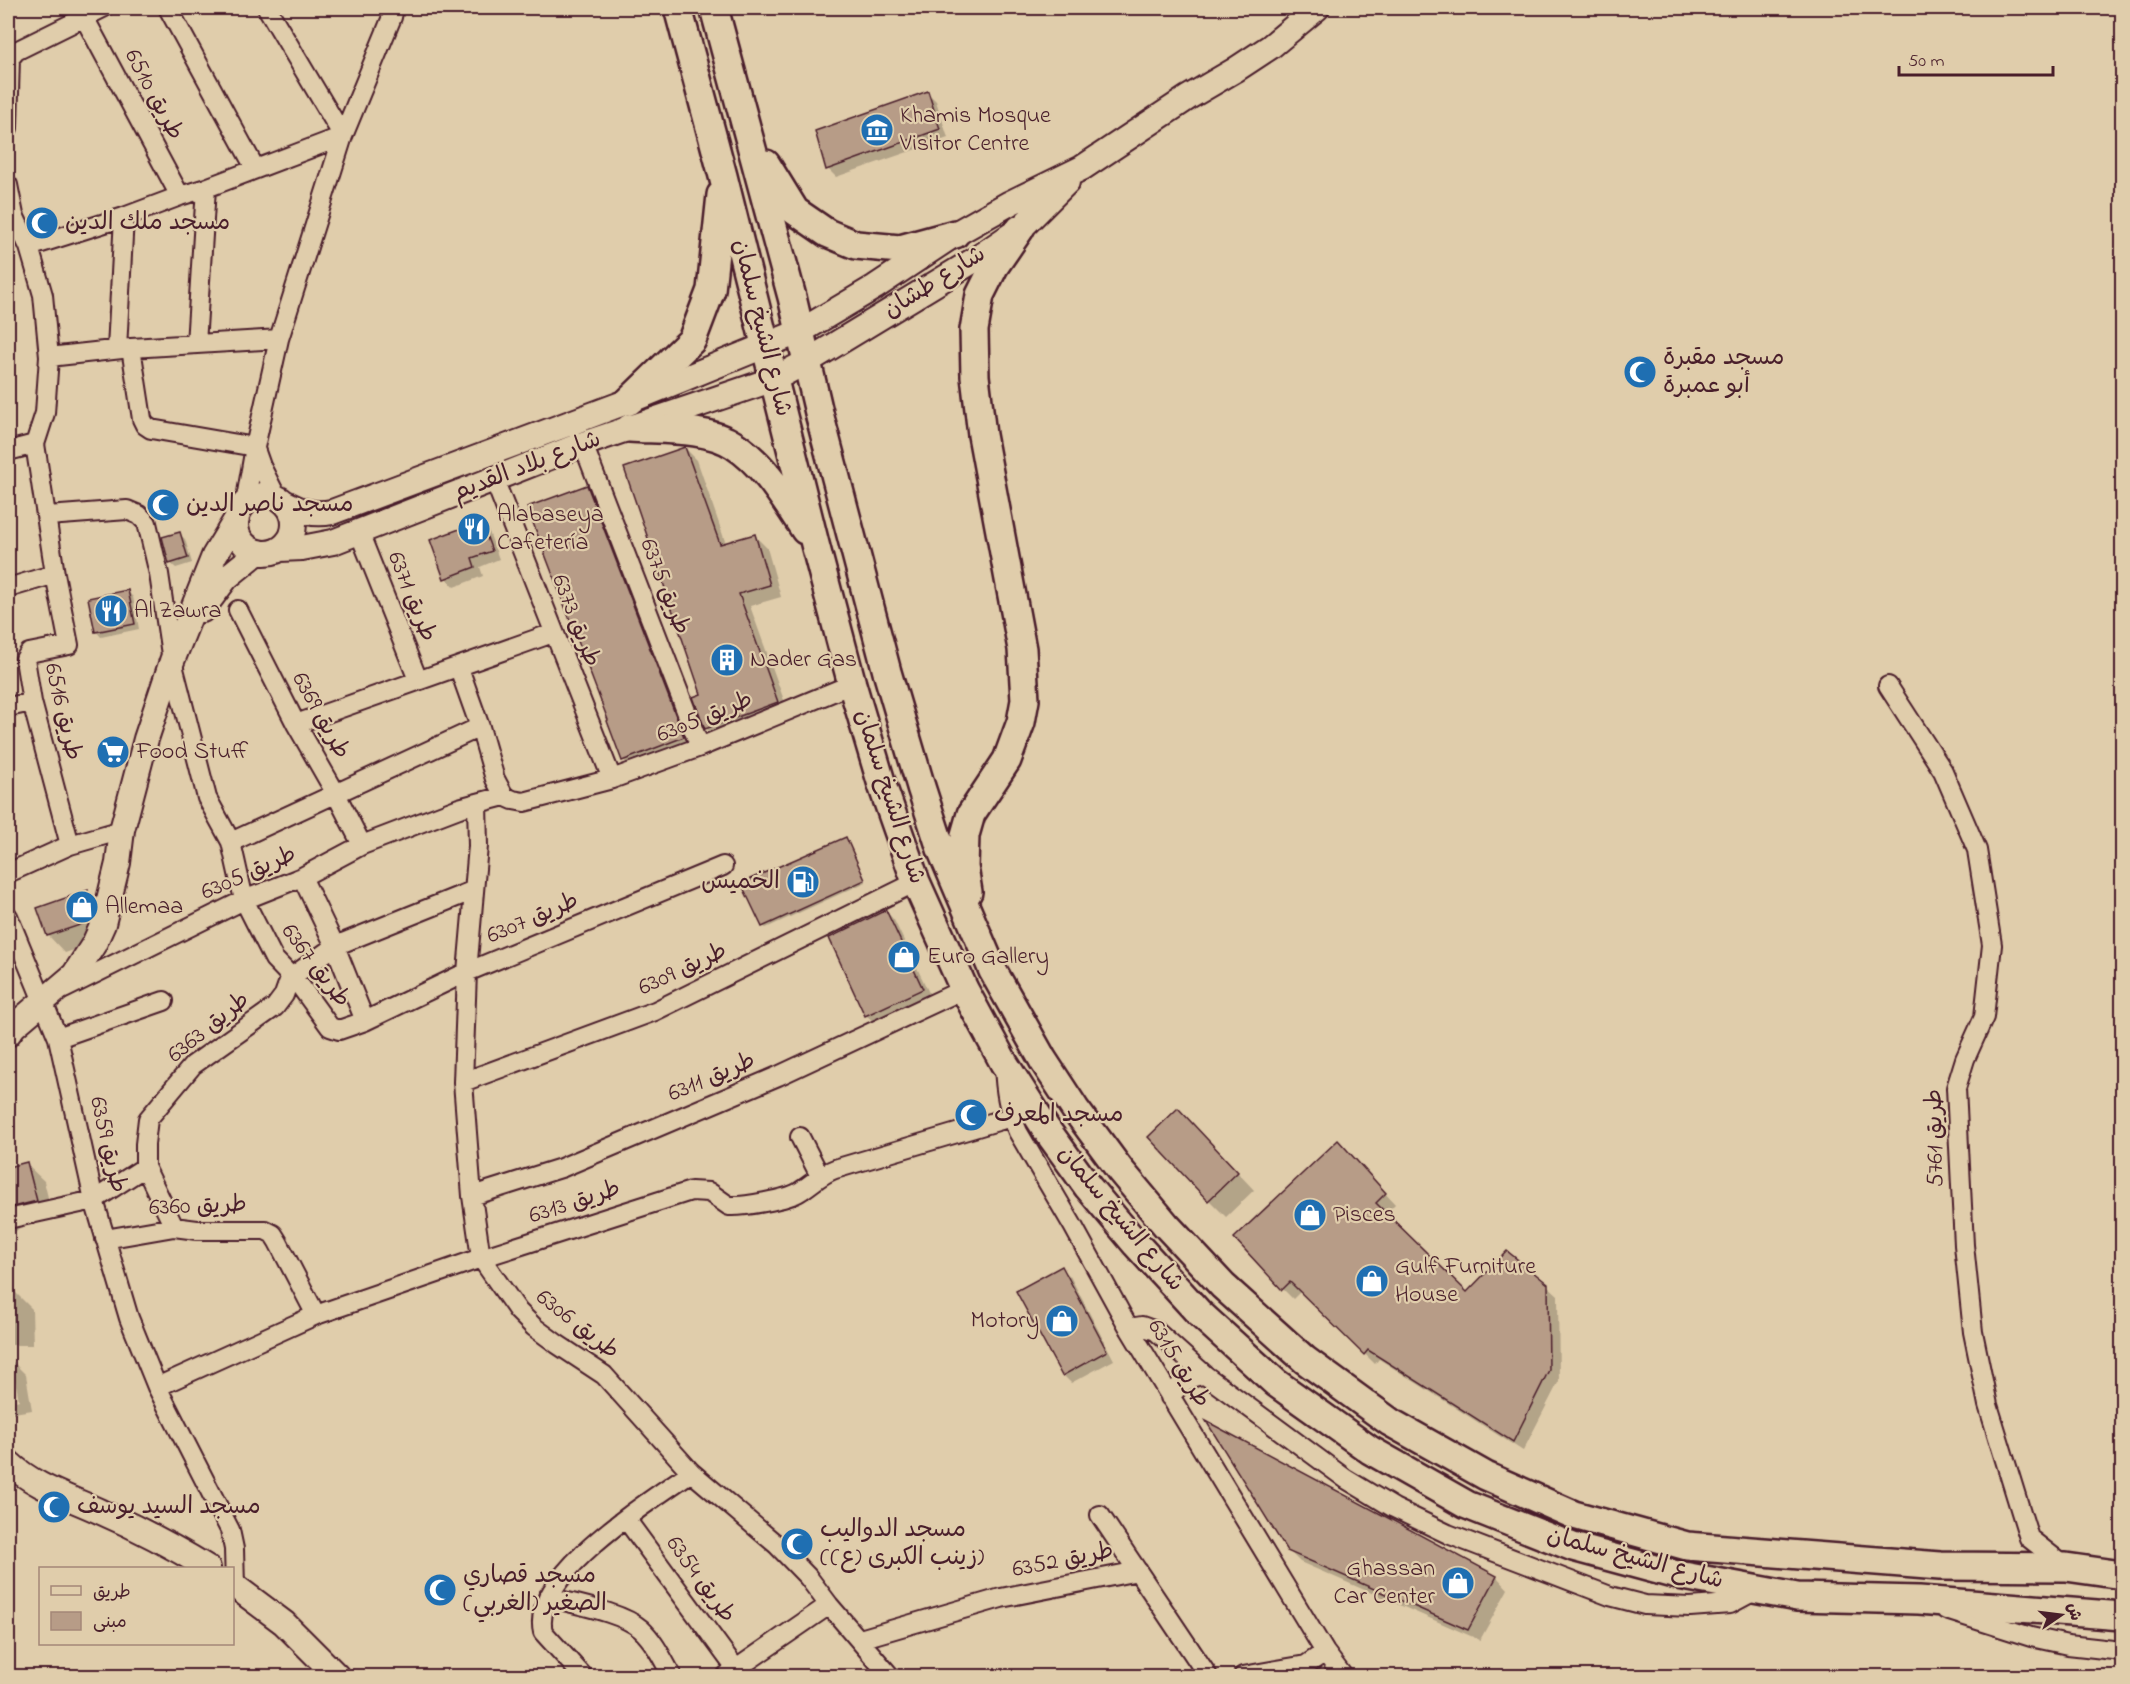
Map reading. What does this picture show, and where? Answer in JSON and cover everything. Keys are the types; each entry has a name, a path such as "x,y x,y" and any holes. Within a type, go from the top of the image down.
{"main road":[{"name":"شارع الشيخ سلمان","path":"678,8 852,684 882,785 916,882 964,989 1004,1063 1088,1186 1136,1244 1199,1313 1276,1383 1370,1450 1467,1505 1573,1547 1673,1574 1797,1597 1919,1600 2122,1616"},
{"name":"شارع الشيخ سلمان","path":"714,8 801,332 826,441 887,672 941,849 975,933 1007,1000 1075,1109 1120,1170 1166,1225 1223,1286 1297,1353 1390,1422 1486,1476 1574,1515 1687,1546 1940,1566 2066,1567 2122,1575"},
{"path":"748,129 795,211 827,234 856,245 900,249 955,234"},
{"path":"723,176 711,290 693,340 630,414 734,444 764,472 815,544"},
{"path":"975,933 964,867 965,835 971,814 1007,760 1021,722 1025,700 1022,649 982,435 975,376 974,330 980,295 994,267 1020,229"}],"street":[{"path":"8,128 9,58 16,51 103,8"},
{"path":"168,8 255,168"},
{"path":"269,550 252,550 241,540 236,526 279,339 343,136 394,8"},
{"name":"شارع طشان","path":"766,347 801,332 955,234 1010,203 1082,168 1270,47 1317,8"},
{"path":"274,10 343,136"},
{"name":"طريق 6510","path":"84,17 180,196"},
{"path":"29,247 124,217 343,136"},
{"name":"شارع طشان","path":"774,379 808,361 976,259 1020,229 1082,168"},
{"name":"طريق 6516","path":"8,185 11,216 29,247 43,295 49,357 45,413 35,444 48,516 55,574 69,645 26,656 32,702 70,845"},
{"path":"196,344 206,188"},
{"path":"124,217 124,349 141,419 151,429 255,447"},
{"path":"49,357 124,349 279,339"},
{"name":"شارع بلاد القديم","path":"269,550 320,545 359,532 583,444 630,414 766,347"},
{"name":"شارع بلاد القديم","path":"280,500 304,513 332,512 630,414 774,379"},
{"path":"8,451 35,444"},
{"name":"طريق 6375","path":"583,444 700,747"},
{"path":"172,661 213,594 240,565 292,536 293,518 261,466 255,447"},
{"name":"طريق 6373","path":"494,479 612,779"},
{"path":"8,1034 44,999 74,975 94,944 103,924 118,863 122,830 146,739 172,661 214,556 241,511 260,496 280,500"},
{"name":"طريق 6367","path":"48,516 127,510 139,515 147,523 159,574 172,661 207,798 231,842 244,900 274,959 301,987 330,1027 339,1030 365,1021"},
{"name":"طريق 6371","path":"359,532 418,680"},
{"path":"8,588 55,574"},
{"name":"طريق 6369","path":"238,610 296,724 362,845"},
{"name":"طريق 6371","path":"296,724 554,633"},
{"path":"459,668 495,779 504,796"},
{"name":"طريق 6305","path":"44,999 244,900 302,877 362,845 477,803 504,796 524,802 612,779 700,747 852,684"},
{"name":"طريق 5761","path":"1888,686 1943,771 1977,850 1992,945 1984,1017 1965,1059 1956,1088 1964,1245 1973,1332 1988,1405 2029,1538"},
{"path":"8,707 32,702"},
{"path":"231,842 480,727"},
{"name":"طريق 6306","path":"477,803 478,846 467,972 463,1082 472,1196 481,1258 518,1311 534,1327 604,1375 691,1472 777,1545 808,1577 890,1677"},
{"path":"8,873 70,845 122,830"},
{"name":"طريق 6307","path":"365,1021 467,972 723,866"},
{"path":"302,877 335,946 365,1021"},
{"name":"طريق 6309","path":"463,1082 655,1011 916,882"},
{"name":"طريق 6363","path":"145,1167 148,1119 193,1065 275,1006 284,994 290,978 335,946 474,890"},
{"name":"طريق 6359","path":"8,916 44,999 58,1038 94,1200 129,1317 157,1387 230,1530 234,1549 234,1585"},
{"name":"طريق 6311","path":"472,1196 561,1168 778,1076 964,989"},
{"path":"58,1038 164,1001"},
{"name":"طريق 6315","path":"1004,1063 1005,1086 1011,1117 1128,1328 1333,1667"},
{"name":"طريق 6313","path":"157,1387 316,1315 481,1258 691,1191 709,1192 725,1205 733,1206 790,1196 835,1169 1011,1117"},
{"path":"800,1137 820,1176"},
{"path":"8,1219 94,1200 145,1167 174,1227"},
{"name":"طريق 6360","path":"105,1239 174,1227 197,1230 265,1230 273,1234 278,1242 316,1315"},
{"path":"1128,1328 1142,1326 1156,1331 1205,1375 1346,1479 1394,1508 1448,1534 1610,1596 1645,1605 1690,1607 1730,1604 1758,1589"},
{"path":"1170,1397 1183,1382 1205,1375"},
{"path":"8,1462 39,1485 154,1537 205,1567"},
{"path":"583,1677 543,1632 542,1611 548,1597 570,1567 586,1551 691,1472"},
{"name":"طريق 6352","path":"1100,1515 1208,1677"},
{"name":"طريق 6354","path":"626,1519 731,1673 829,1605"},
{"path":"2011,1568 2029,1538 2066,1567"},
{"name":"طريق 6352","path":"860,1639 1001,1598 1138,1570"},
{"path":"234,1585 284,1623 337,1677"},
{"path":"548,1597 626,1619 650,1639 672,1677"},
{"path":"1919,1600 2031,1637 2068,1645 2122,1651"},
{"path":"1243,1677 1313,1662 1333,1667"}],"building":[{"name":"Khamis Mosque Visitor Centre","path":"928,91 940,129 826,170 815,131"},
{"path":"685,447 720,544 755,534 770,585 739,594 778,702 705,729 693,697 701,694 624,468"},
{"path":"587,485 684,737 622,761 527,507"},
{"path":"481,521 492,551 472,558 475,567 444,579 430,540"},
{"path":"180,532 188,558 169,564 162,537"},
{"name":"Al Zawra","path":"128,590 135,624 95,632 88,598"},
{"name":"الخميس","path":"846,837 865,880 762,927 741,883"},
{"path":"88,890 83,924 47,936 37,908"},
{"path":"886,910 923,989 865,1016 829,938"},
{"path":"1178,1108 1238,1172 1208,1201 1148,1137"},
{"path":"1338,1140 1386,1193 1376,1203 1467,1292 1507,1251 1548,1284 1549,1370 1513,1442 1368,1350 1364,1355 1290,1282 1282,1290 1234,1238"},
{"path":"27,1162 37,1201 8,1208 8,1167"},
{"name":"Motory","path":"1062,1266 1107,1351 1062,1376 1016,1291"},
{"path":"1206,1421 1497,1576 1468,1630 1287,1551"}],"place":[{"name":"Khamis Mosque Visitor Centre","path":"877,130"},
{"name":"مسجد ملك الدين","path":"42,223"},
{"name":"مسجد مقبرة أبو عمبرة","path":"1640,372"},
{"name":"مسجد ناصر الدين","path":"163,505"},
{"name":"Alabaseya Cafetería","path":"474,529"},
{"name":"Al Zawra","path":"111,611"},
{"name":"Nader Gas","path":"727,660"},
{"name":"Food Stuff","path":"113,752"},
{"name":"الخميس","path":"803,882"},
{"name":"Allemaa","path":"82,907"},
{"name":"Euro Gallery","path":"904,957"},
{"name":"مسجد المعرف","path":"971,1115"},
{"name":"Pisces","path":"1310,1215"},
{"name":"Gulf Furniture House","path":"1372,1281"},
{"name":"Motory","path":"1062,1321"},
{"name":"مسجد السيد يوسف","path":"54,1507"},
{"name":"مسجد الدواليب (زينب الكبرى (ع))","path":"797,1544"},
{"name":"Ghassan Car Center","path":"1458,1583"},
{"name":"مسجد قصاري الصغير (الغربي)","path":"440,1590"}]}
